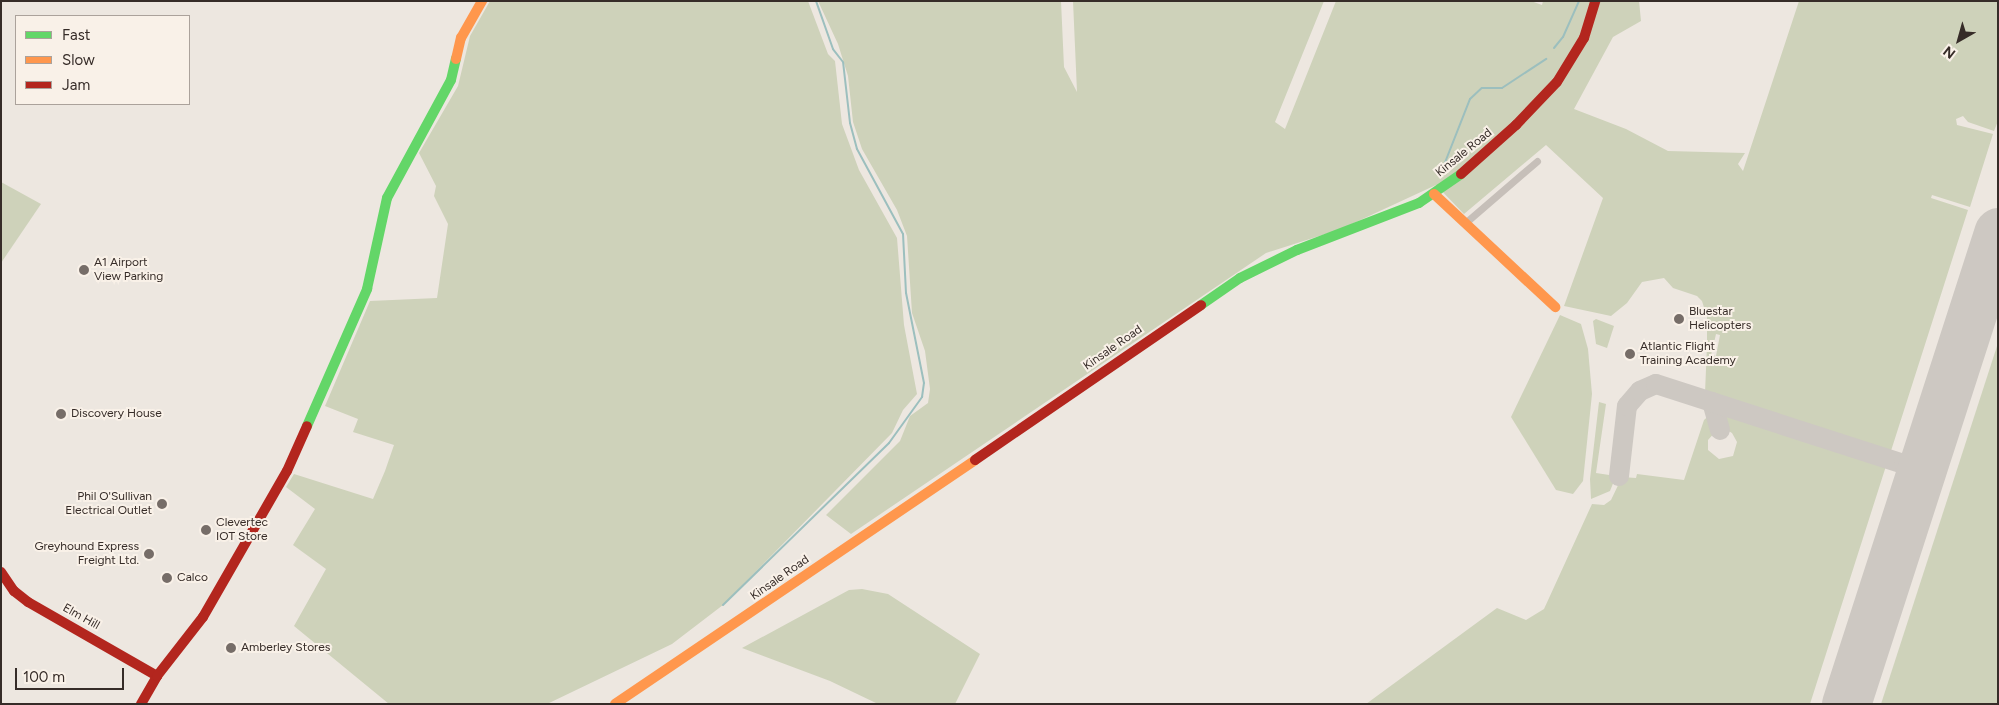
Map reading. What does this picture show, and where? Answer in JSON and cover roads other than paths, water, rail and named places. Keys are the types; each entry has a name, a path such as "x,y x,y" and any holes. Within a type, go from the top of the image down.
{"main road":[{"path":"141,704 157,676 203,617 287,471 367,289 387,198 451,80 461,38 482,1"},
{"name":"Kinsale Road","path":"615,704 733,627 1240,278 1297,250 1395,213 1434,194 1499,142 1557,82 1584,38 1595,1"},
{"path":"1434,194 1555,307"},
{"name":"Elm Hill","path":"1,572 14,591 28,602 157,676"}],"street":[{"path":"1465,222 1537,161"}],"waterway":[{"path":"723,605 889,443 922,397 924,383 906,293 903,234 857,149 850,123 843,62 833,49 816,1"},
{"path":"1554,48 1563,37 1579,1"},
{"path":"1444,165 1470,99 1482,88 1502,88 1546,59"}],"place":[{"name":"A1 Airport View Parking","path":"84,270"},
{"name":"Bluestar Helicopters","path":"1679,319"},
{"name":"Atlantic Flight Training Academy","path":"1630,354"},
{"name":"Discovery House","path":"61,414"},
{"name":"Phil O'Sullivan Electrical Outlet","path":"162,504"},
{"name":"Clevertec IOT Store","path":"206,530"},
{"name":"Greyhound Express Freight Ltd.","path":"149,554"},
{"name":"Calco","path":"167,578"},
{"name":"Amberley Stores","path":"231,648"}]}
